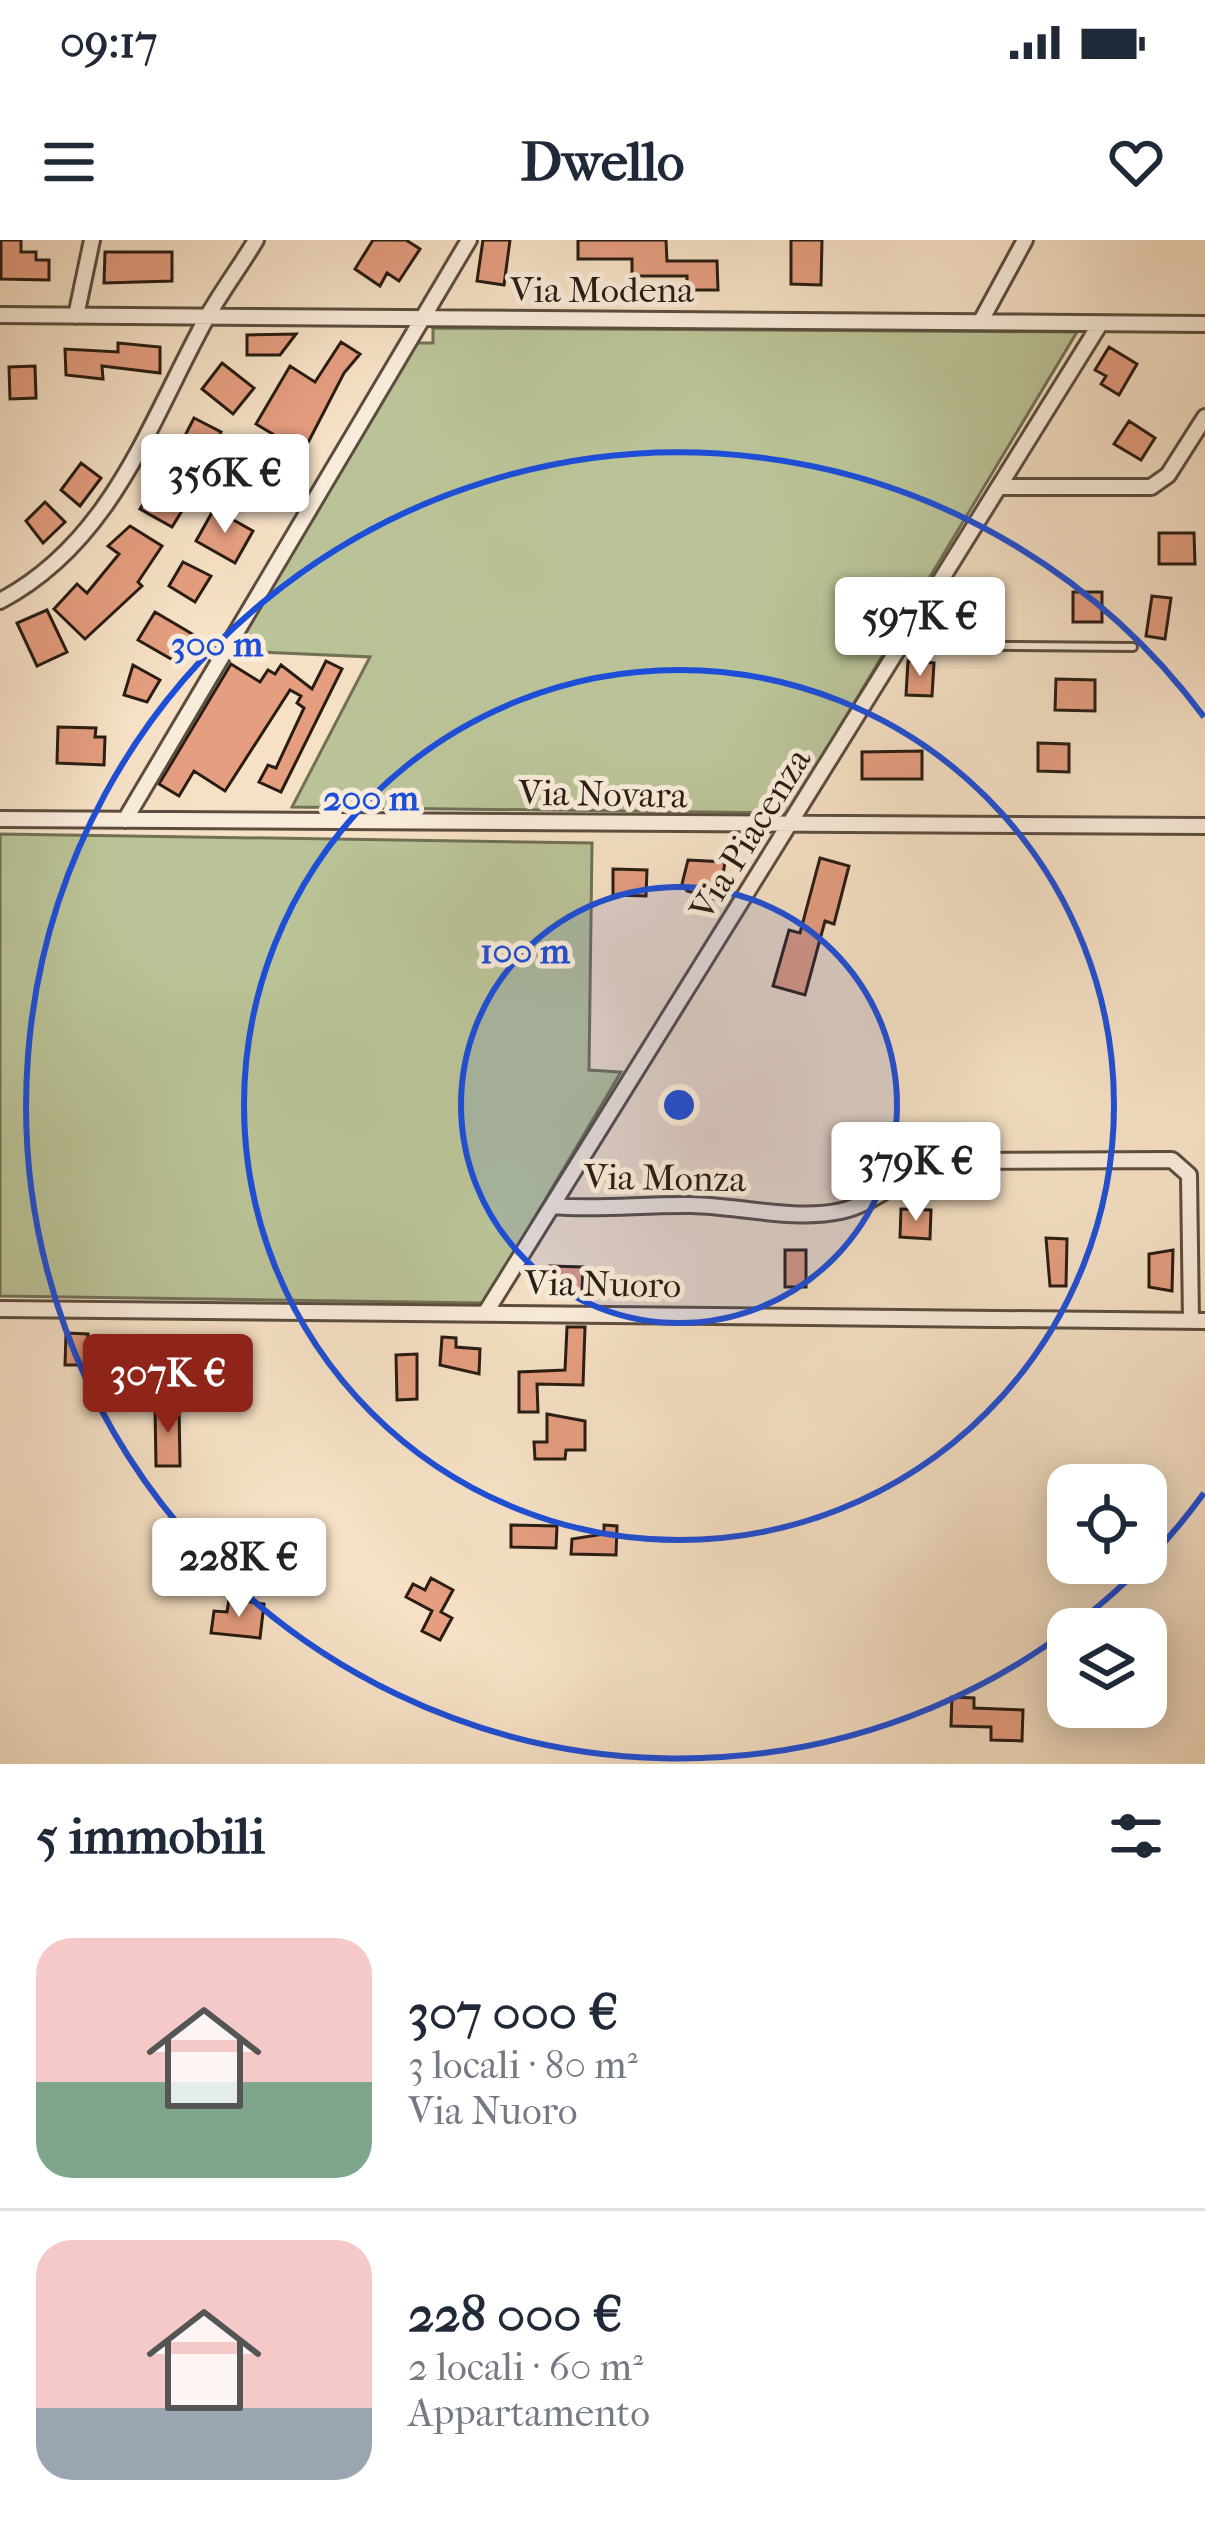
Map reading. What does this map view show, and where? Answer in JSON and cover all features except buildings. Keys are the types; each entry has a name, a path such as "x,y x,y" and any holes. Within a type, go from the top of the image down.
{"street":[{"path":"76,316 92,240"},
{"path":"0,601 63,556 115,493 206,319 256,240"},
{"path":"125,820 469,240"},
{"path":"982,319 1025,240"},
{"name":"Via Modena","path":"0,315 1205,323"},
{"name":"Via Piacenza","path":"486,1312 1100,324"},
{"path":"1000,487 1157,485 1205,417"},
{"name":"Via Novara","path":"0,819 1205,826"},
{"name":"Via Monza","path":"552,1206 607,1211 687,1205 824,1213 861,1204 916,1170 942,1162 1172,1160 1189,1172 1198,1321"},
{"name":"Via Nuoro","path":"0,1309 1198,1321"}],"lane":[{"path":"903,645 1133,647"}],"green space":[{"path":"433,328 1077,332 788,813 292,807 370,657 235,651 413,343 433,343"},
{"path":"0,834 592,843 589,1070 621,1072 484,1303 0,1296"}]}
